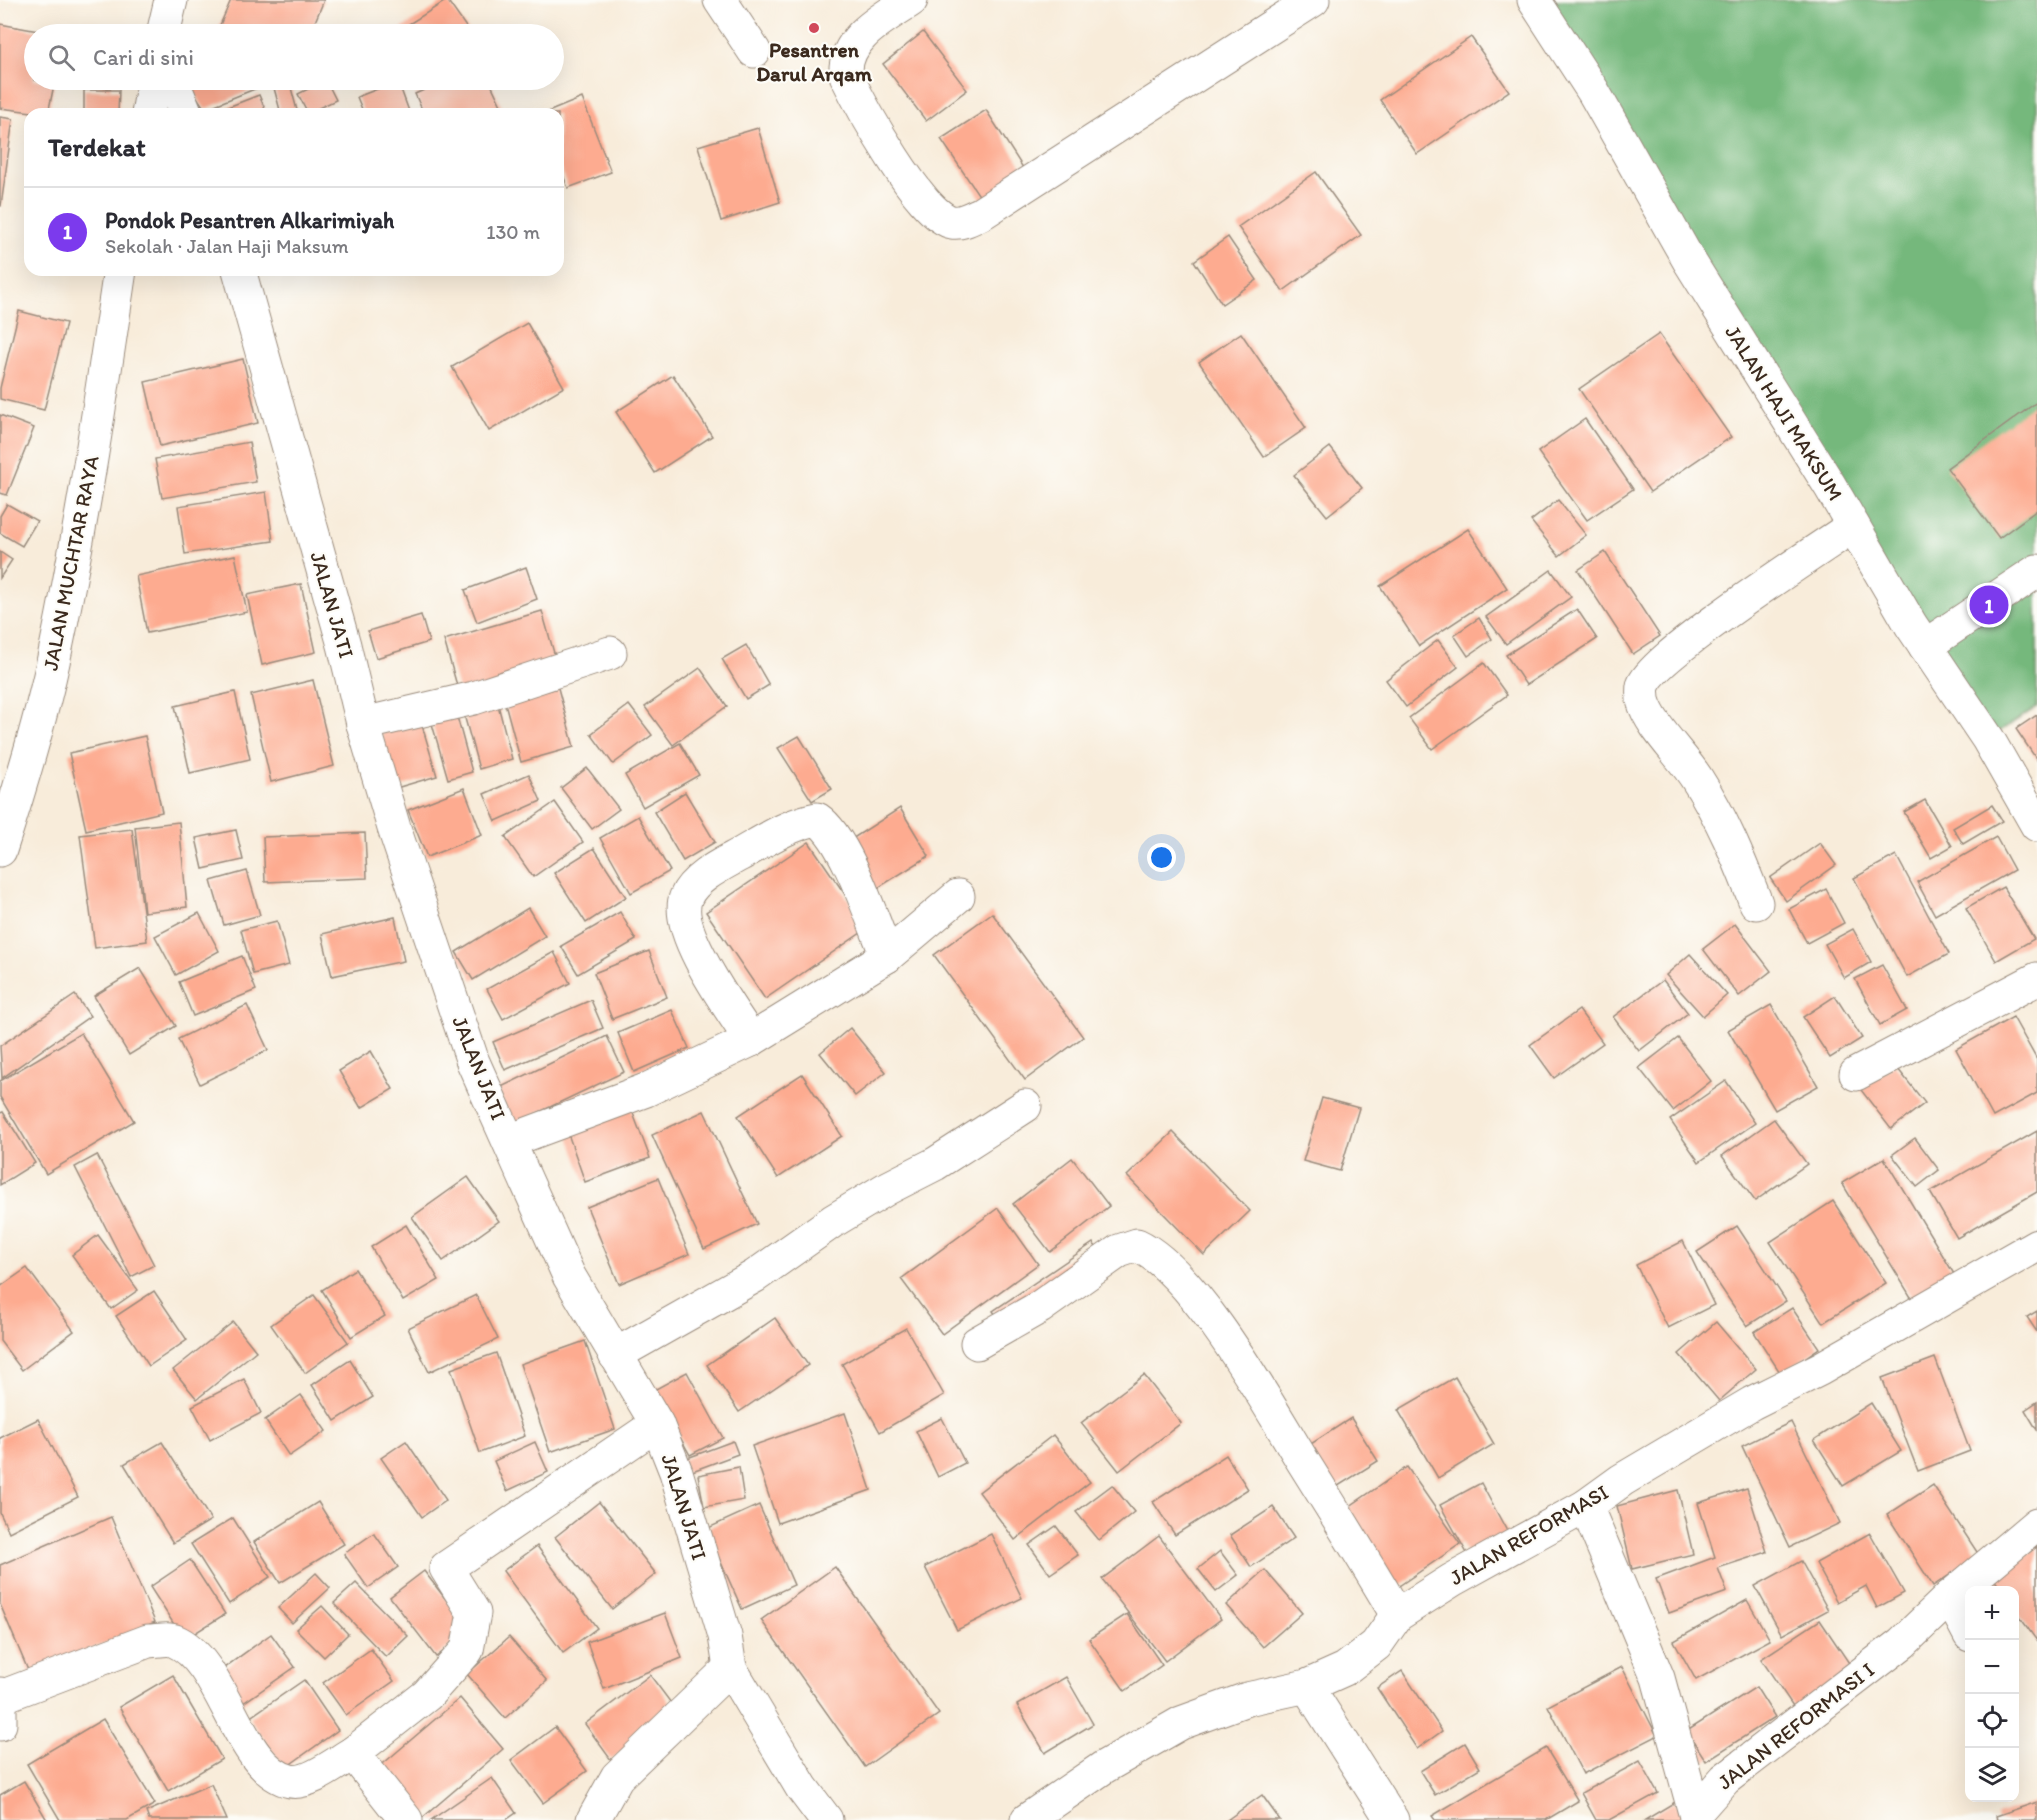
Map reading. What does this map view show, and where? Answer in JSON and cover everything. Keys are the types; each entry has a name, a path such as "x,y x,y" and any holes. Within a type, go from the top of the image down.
{"main road":[{"path":"165,24 171,0"},
{"path":"720,0 754,51"},
{"path":"911,0 859,38 848,51 845,61 846,75 904,174 932,210 952,222 963,221 982,213 1313,0"},
{"name":"JALAN HAJI MAKSUM","path":"1534,0 1593,91 1688,260 1925,646 1988,739 2037,825"},
{"path":"149,108 152,90"},
{"path":"176,90 184,108"},
{"name":"JALAN MUCHTAR RAYA","path":"0,850 32,749 55,652 98,419 119,276"},
{"name":"JALAN JATI","path":"241,276 344,645 363,724 394,828 473,1062 569,1276 657,1424 676,1472 725,1636 730,1668 802,1788 826,1820"},
{"path":"1756,903 1731,840 1693,772 1649,713 1643,699 1643,687 1661,664 1701,632 1853,526"},
{"path":"1925,646 2037,571"},
{"path":"363,724 474,699 610,653"},
{"path":"751,1040 714,981 685,923 684,899 692,888 722,864 802,821 817,819 828,826 840,847 887,956"},
{"path":"509,1141 646,1090 751,1040 887,956 957,896"},
{"path":"1856,1074 2037,979"},
{"path":"615,1355 755,1276 833,1221 934,1164 1025,1106"},
{"path":"977,1343 1041,1307 1119,1251 1137,1245 1149,1250 1173,1271 1230,1347 1397,1615"},
{"name":"JALAN REFORMASI","path":"1027,1820 1104,1767 1181,1723 1247,1699 1307,1686 1360,1660 1376,1645 1397,1615 1452,1580 1586,1506 1622,1480 1752,1403 1820,1368 2037,1245"},
{"path":"0,1724 0,1695 148,1641 173,1640 187,1648 201,1663 264,1768 291,1781 308,1778 353,1753 427,1695 468,1650 474,1614 446,1568 657,1424"},
{"name":"JALAN REFORMASI I","path":"1586,1506 1658,1678 1695,1816"},
{"name":"JALAN REFORMASI I","path":"1695,1816 1725,1779 1902,1643 1950,1597 2037,1524"},
{"path":"1950,1597 1965,1626"},
{"path":"593,1820 617,1777 730,1668"},
{"path":"1307,1686 1392,1820"},
{"path":"353,1753 406,1820"}],"green space":[{"path":"1528,0 2037,0 2037,707 1988,739"}],"building":[{"path":"231,0 324,0 314,24 220,24"},
{"path":"447,0 464,24 409,24"},
{"path":"0,24 24,28 24,90 53,90 49,108 24,108 24,111 0,108"},
{"path":"923,32 967,90 926,121 883,64"},
{"path":"1471,37 1509,91 1417,154 1380,100"},
{"path":"84,90 119,90 118,108 84,108"},
{"path":"192,90 252,90 207,108 204,108"},
{"path":"275,90 292,90 296,108 279,108"},
{"path":"306,90 331,90 336,100 319,108 305,108 298,94"},
{"path":"375,90 401,90 408,108 362,108 357,97"},
{"path":"424,90 494,90 502,108 421,108 415,94"},
{"path":"259,95 264,108 228,108"},
{"path":"582,98 611,172 568,188 564,178 564,108 558,108"},
{"path":"986,110 1027,174 984,203 941,139"},
{"path":"0,117 13,119 1,206 0,206"},
{"path":"758,128 780,202 721,221 698,146"},
{"path":"1316,172 1361,235 1283,291 1238,227"},
{"path":"1228,237 1257,280 1222,304 1194,261"},
{"path":"19,311 66,323 44,410 0,399 0,388"},
{"path":"527,323 564,387 489,431 452,367"},
{"path":"1241,333 1306,428 1264,457 1199,362"},
{"path":"1659,334 1731,437 1650,492 1579,389"},
{"path":"243,359 258,423 160,446 145,382"},
{"path":"673,375 712,436 655,473 616,412"},
{"path":"2037,402 2037,510 1999,538 1947,468"},
{"path":"0,415 34,428 7,495 0,493"},
{"path":"1585,419 1633,489 1587,520 1538,452"},
{"path":"249,442 256,482 162,498 155,459"},
{"path":"1330,447 1362,488 1327,516 1294,475"},
{"path":"266,492 273,541 185,554 178,506"},
{"path":"1558,500 1586,535 1559,556 1531,521"},
{"path":"7,504 37,521 22,546 0,533 0,516"},
{"path":"1468,529 1507,588 1419,646 1380,586"},
{"path":"0,552 12,560 0,578"},
{"path":"1605,552 1660,636 1633,654 1578,570"},
{"path":"235,555 247,612 147,633 136,576"},
{"path":"526,567 537,599 477,622 465,590"},
{"path":"1551,570 1571,597 1506,644 1486,617"},
{"path":"301,584 316,652 262,665 247,595"},
{"path":"1577,609 1597,639 1526,685 1506,655"},
{"path":"542,611 558,667 460,696 444,640"},
{"path":"421,615 429,642 376,658 368,631"},
{"path":"1479,618 1492,639 1468,656 1454,635"},
{"path":"1438,640 1458,667 1406,707 1386,680"},
{"path":"746,645 769,685 746,699 722,659"},
{"path":"1484,663 1507,695 1432,749 1409,718"},
{"path":"700,668 727,706 673,745 645,707"},
{"path":"313,680 334,766 271,782 251,695"},
{"path":"558,688 574,747 521,762 505,703"},
{"path":"235,692 250,759 190,773 175,706"},
{"path":"497,701 512,759 479,769 463,711"},
{"path":"629,705 652,735 613,764 591,734"},
{"path":"455,709 472,772 448,779 430,717"},
{"path":"2037,715 2037,760 2016,729"},
{"path":"421,722 437,776 396,788 381,733"},
{"path":"145,736 162,812 86,830 69,753"},
{"path":"799,736 832,789 812,801 778,748"},
{"path":"680,743 699,775 643,807 625,775"},
{"path":"587,768 619,809 592,829 561,788"},
{"path":"529,774 541,801 496,821 484,794"},
{"path":"464,788 482,835 427,857 408,810"},
{"path":"685,792 715,842 683,861 654,812"},
{"path":"1925,800 1952,846 1931,858 1904,812"},
{"path":"555,802 583,842 533,877 505,837"},
{"path":"1992,805 2002,821 1963,844 1953,828"},
{"path":"900,808 929,856 873,891 844,844"},
{"path":"638,816 670,871 631,893 600,838"},
{"path":"179,822 187,907 144,912 135,827"},
{"path":"132,829 147,941 95,948 80,835"},
{"path":"236,830 243,860 203,869 196,838"},
{"path":"365,833 367,878 265,882 263,837"},
{"path":"1996,837 2014,870 1935,915 1917,882"},
{"path":"809,842 868,928 765,999 706,912"},
{"path":"1820,843 1836,865 1786,901 1770,878"},
{"path":"594,848 626,897 586,923 554,873"},
{"path":"1896,855 1949,954 1907,977 1854,878"},
{"path":"247,871 260,915 224,925 211,881"},
{"path":"2003,887 2034,939 1996,961 1966,908"},
{"path":"1826,889 1844,923 1807,943 1789,909"},
{"path":"528,908 545,936 473,980 456,952"},
{"path":"620,912 636,940 578,974 561,946"},
{"path":"199,913 219,951 176,975 155,936"},
{"path":"992,913 1083,1037 1025,1080 934,955"},
{"path":"395,917 404,961 332,976 322,934"},
{"path":"277,921 289,965 253,974 241,930"},
{"path":"1735,924 1771,971 1739,996 1703,949"},
{"path":"1853,929 1871,962 1844,978 1825,944"},
{"path":"649,951 667,997 612,1019 594,973"},
{"path":"554,952 570,983 503,1019 487,989"},
{"path":"1690,954 1727,995 1703,1016 1666,975"},
{"path":"242,956 256,990 193,1016 179,982"},
{"path":"1882,965 1907,1010 1880,1025 1855,979"},
{"path":"140,968 176,1026 129,1055 94,996"},
{"path":"1663,980 1688,1013 1639,1051 1613,1017"},
{"path":"75,995 90,1016 2,1078 0,1046"},
{"path":"1835,996 1862,1038 1830,1058 1803,1017"},
{"path":"591,1000 603,1028 505,1070 493,1042"},
{"path":"247,1005 268,1050 200,1084 178,1039"},
{"path":"1771,1005 1818,1086 1775,1110 1728,1030"},
{"path":"672,1010 689,1048 634,1072 618,1033"},
{"path":"1579,1010 1603,1043 1554,1078 1530,1045"},
{"path":"2013,1017 2037,1060 2037,1093 1993,1117 1956,1049"},
{"path":"850,1028 886,1072 855,1096 820,1053"},
{"path":"81,1033 134,1121 46,1174 0,1097 0,1081"},
{"path":"607,1036 624,1072 514,1124 497,1089"},
{"path":"1678,1038 1711,1081 1673,1111 1639,1068"},
{"path":"371,1051 393,1089 361,1108 339,1071"},
{"path":"1894,1064 1925,1103 1891,1129 1861,1090"},
{"path":"802,1074 842,1136 778,1178 738,1116"},
{"path":"1726,1081 1755,1123 1699,1162 1670,1120"},
{"path":"1322,1098 1359,1108 1340,1171 1303,1161"},
{"path":"631,1108 650,1158 585,1182 567,1131"},
{"path":"704,1111 757,1224 704,1249 652,1135"},
{"path":"3,1112 35,1163 0,1185 0,1113"},
{"path":"1774,1119 1807,1164 1755,1201 1722,1156"},
{"path":"2037,1131 2037,1192 1957,1238 1930,1192"},
{"path":"1173,1132 1250,1211 1204,1255 1127,1176"},
{"path":"1915,1138 1939,1170 1917,1187 1892,1155"},
{"path":"97,1155 154,1265 131,1277 75,1167"},
{"path":"1072,1158 1109,1206 1050,1252 1013,1204"},
{"path":"1884,1158 1954,1274 1912,1299 1842,1183"},
{"path":"468,1177 499,1221 443,1261 412,1217"},
{"path":"658,1178 689,1254 619,1284 587,1207"},
{"path":"1833,1201 1886,1283 1823,1323 1770,1242"},
{"path":"998,1208 1038,1264 942,1334 901,1279"},
{"path":"406,1225 439,1280 403,1301 371,1247"},
{"path":"1737,1226 1786,1301 1747,1326 1697,1252"},
{"path":"98,1235 138,1290 111,1309 72,1255"},
{"path":"1683,1241 1714,1305 1668,1328 1636,1265"},
{"path":"1093,1243 1103,1256 1002,1324 993,1311"},
{"path":"27,1268 74,1331 22,1370 0,1341 0,1287"},
{"path":"355,1269 385,1316 351,1337 322,1290"},
{"path":"154,1291 187,1340 149,1366 116,1316"},
{"path":"314,1295 348,1342 305,1373 271,1325"},
{"path":"476,1295 498,1339 429,1372 408,1328"},
{"path":"1792,1308 1819,1348 1781,1374 1754,1332"},
{"path":"2037,1311 2037,1332 2027,1317"},
{"path":"775,1318 808,1365 739,1412 707,1365"},
{"path":"233,1322 256,1351 197,1399 173,1370"},
{"path":"1716,1322 1756,1369 1719,1401 1679,1354"},
{"path":"906,1328 944,1395 880,1432 842,1364"},
{"path":"585,1341 615,1429 550,1452 520,1364"},
{"path":"496,1353 525,1436 480,1453 451,1369"},
{"path":"1935,1358 1970,1451 1918,1471 1882,1378"},
{"path":"350,1360 373,1397 335,1421 312,1385"},
{"path":"687,1372 723,1438 690,1455 654,1390"},
{"path":"1144,1375 1181,1423 1119,1471 1081,1423"},
{"path":"1455,1377 1494,1444 1438,1478 1398,1410"},
{"path":"244,1379 261,1413 210,1440 192,1406"},
{"path":"301,1395 326,1431 289,1456 265,1420"},
{"path":"2037,1402 2037,1430 2025,1410"},
{"path":"1871,1403 1901,1451 1843,1486 1814,1440"},
{"path":"845,1413 871,1490 778,1523 752,1446"},
{"path":"942,1418 965,1463 938,1477 916,1431"},
{"path":"1351,1418 1378,1461 1327,1493 1300,1451"},
{"path":"38,1419 78,1497 9,1532 0,1513 0,1438"},
{"path":"1791,1422 1840,1523 1790,1547 1742,1446"},
{"path":"1053,1435 1090,1482 1015,1540 979,1492"},
{"path":"406,1441 446,1500 422,1517 381,1458"},
{"path":"733,1441 738,1454 687,1473 682,1460"},
{"path":"162,1442 211,1520 173,1543 124,1464"},
{"path":"535,1442 548,1472 507,1491 494,1461"},
{"path":"1226,1455 1248,1489 1175,1535 1153,1502"},
{"path":"739,1467 744,1500 704,1507 698,1475"},
{"path":"1407,1467 1460,1544 1393,1590 1340,1513"},
{"path":"1481,1483 1508,1533 1468,1555 1440,1505"},
{"path":"1112,1485 1134,1512 1099,1540 1076,1512"},
{"path":"1933,1485 1979,1555 1933,1586 1887,1515"},
{"path":"1747,1488 1767,1552 1718,1568 1727,1592 1669,1613 1656,1579 1715,1557 1698,1503"},
{"path":"1678,1490 1693,1554 1632,1569 1617,1506"},
{"path":"318,1502 344,1544 280,1583 254,1542"},
{"path":"599,1502 656,1574 612,1609 555,1537"},
{"path":"759,1505 794,1585 742,1609 706,1529"},
{"path":"1273,1507 1294,1538 1251,1567 1230,1535"},
{"path":"111,1517 155,1622 30,1675 0,1604 0,1565"},
{"path":"233,1518 270,1577 229,1604 191,1544"},
{"path":"1056,1526 1078,1555 1050,1574 1029,1545"},
{"path":"374,1533 398,1567 368,1588 344,1554"},
{"path":"1870,1533 1904,1593 1877,1608 1866,1586 1837,1602 1816,1563"},
{"path":"991,1534 1022,1598 957,1630 925,1567"},
{"path":"1159,1536 1221,1619 1165,1661 1102,1579"},
{"path":"537,1546 597,1628 563,1653 503,1571"},
{"path":"2037,1547 2037,1641 2019,1616 2019,1586 1999,1586 1993,1578"},
{"path":"1220,1551 1238,1575 1216,1592 1198,1569"},
{"path":"190,1560 225,1614 184,1640 150,1587"},
{"path":"1801,1561 1828,1610 1782,1635 1755,1586"},
{"path":"835,1567 939,1714 865,1767 761,1620"},
{"path":"1265,1570 1302,1613 1263,1647 1226,1605"},
{"path":"424,1571 470,1631 436,1657 390,1597"},
{"path":"316,1573 330,1588 292,1623 278,1608"},
{"path":"356,1583 408,1636 386,1657 334,1603"},
{"path":"1747,1600 1770,1640 1696,1680 1674,1641"},
{"path":"322,1606 348,1634 324,1657 296,1629"},
{"path":"665,1613 682,1658 604,1689 587,1642"},
{"path":"1127,1614 1162,1665 1125,1691 1089,1639"},
{"path":"1820,1620 1853,1669 1795,1709 1761,1659"},
{"path":"271,1634 295,1667 236,1708 213,1676"},
{"path":"509,1637 547,1681 505,1718 467,1674"},
{"path":"371,1649 394,1681 346,1715 323,1683"},
{"path":"1622,1667 1657,1736 1583,1774 1548,1706"},
{"path":"1402,1671 1442,1731 1417,1749 1377,1688"},
{"path":"173,1675 222,1759 168,1791 119,1707"},
{"path":"650,1675 677,1711 611,1760 585,1724"},
{"path":"1066,1677 1093,1724 1045,1753 1017,1705"},
{"path":"304,1680 338,1730 285,1768 249,1718"},
{"path":"1756,1687 1775,1717 1706,1761 1687,1731"},
{"path":"460,1698 503,1749 421,1819 378,1768"},
{"path":"103,1719 155,1804 127,1820 60,1820 27,1764"},
{"path":"555,1727 587,1771 543,1803 511,1760"},
{"path":"1465,1743 1480,1768 1435,1795 1420,1771"},
{"path":"1546,1748 1578,1801 1546,1820 1435,1820 1432,1816"},
{"path":"1640,1761 1658,1793 1609,1820 1596,1820 1581,1793"},
{"path":"492,1778 516,1813 506,1820 431,1820"},
{"path":"24,1781 47,1820 0,1820 0,1795"},
{"path":"211,1784 227,1820 149,1820 146,1812"},
{"path":"1262,1795 1280,1820 1227,1820"},
{"path":"1675,1802 1686,1820 1645,1820"},
{"path":"2037,1802 2037,1820 1997,1820 1996,1816"}],"place":[{"name":"Pesantren Darul Arqam","path":"814,28"},
{"name":"Pondok Pesantren Alkarimiyah","path":"1989,605"}]}
